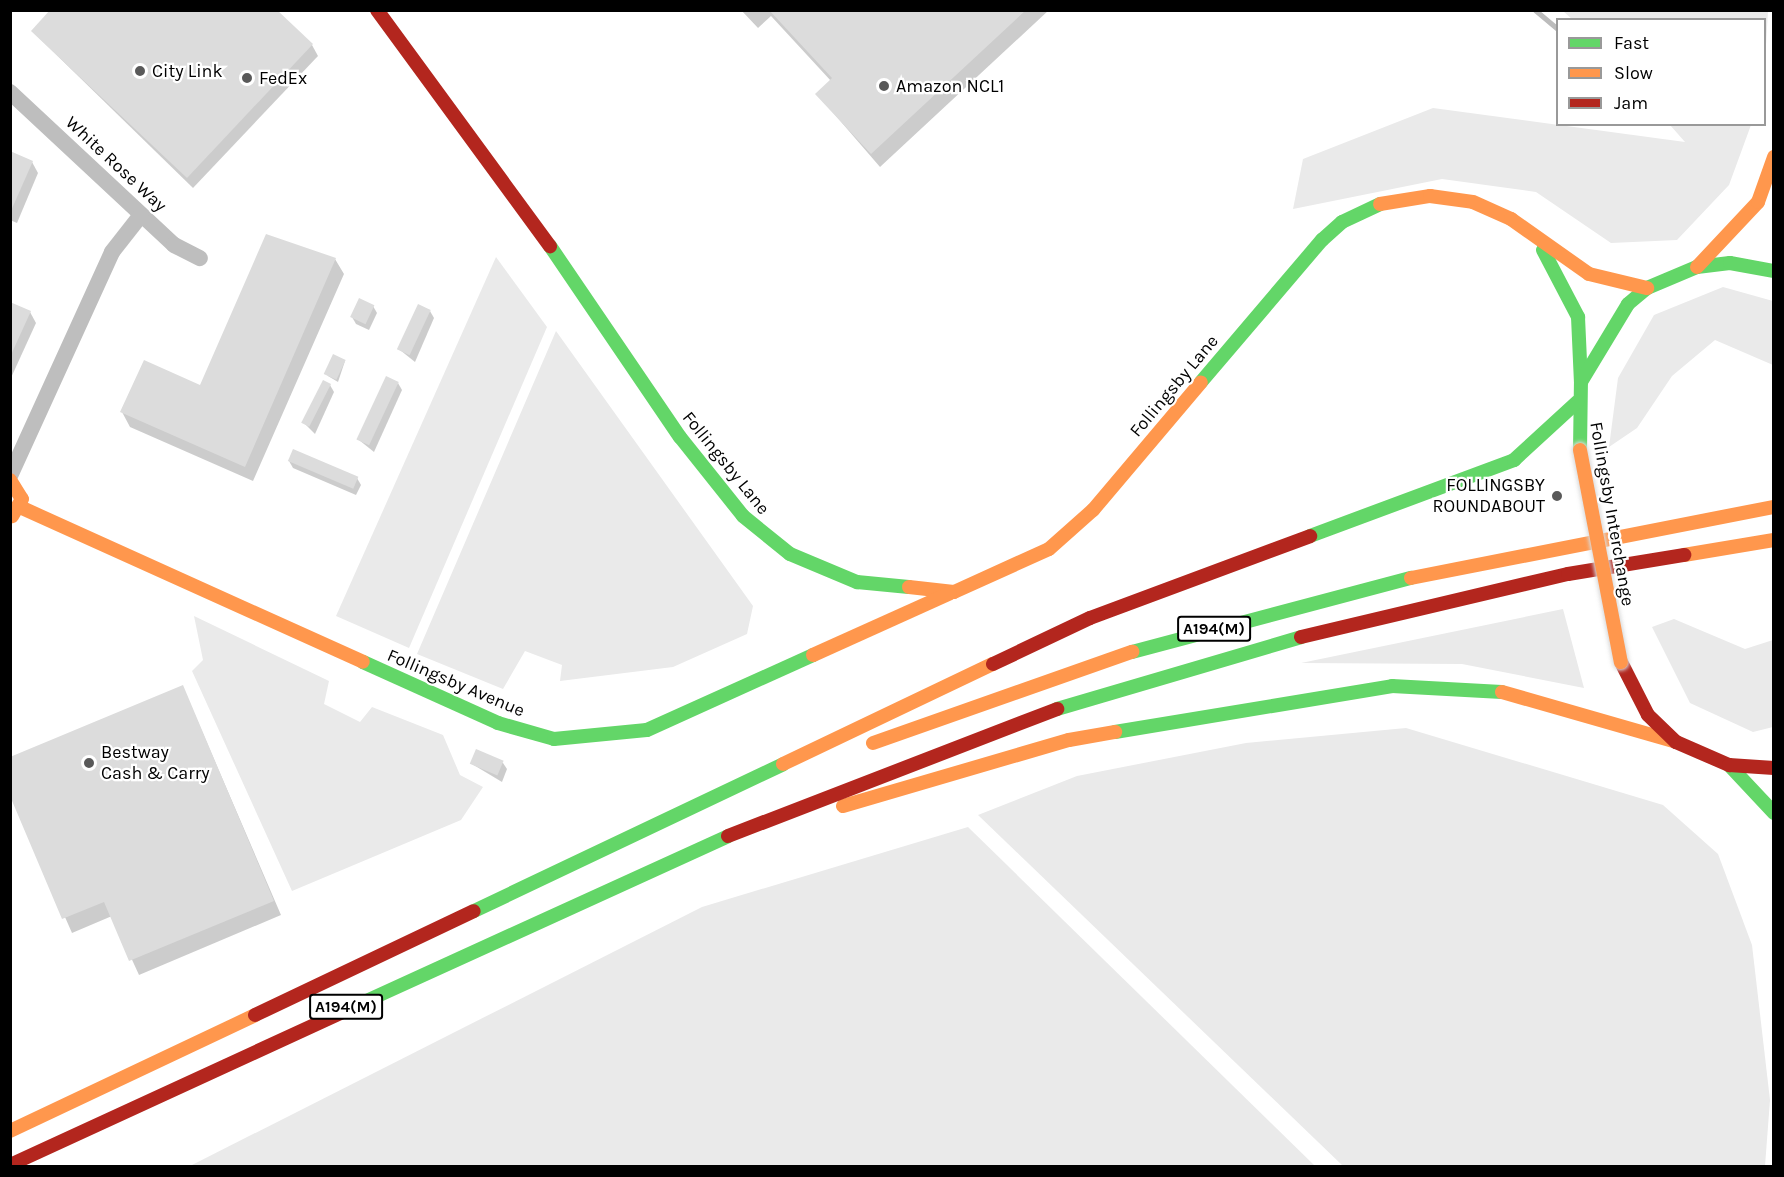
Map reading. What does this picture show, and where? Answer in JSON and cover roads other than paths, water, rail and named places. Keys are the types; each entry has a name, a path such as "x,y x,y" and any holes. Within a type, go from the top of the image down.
{"main road":[{"name":"Follingsby Lane","path":"377,10 477,140 680,437 743,516 765,537 825,572 884,588 954,592 1024,564 1076,527 1342,222 1384,202 1452,197 1502,214 1537,241 1589,274 1647,288"},
{"path":"1697,267 1758,202 1773,157"},
{"name":"Follingsby Lane","path":"1537,241 1578,317 1581,382"},
{"name":"Follingsby Interchange","path":"1773,271 1730,263 1697,267 1647,288 1628,304 1581,382 1577,402 1580,450 1621,662 1648,716 1676,742 1729,765 1773,768"},
{"name":"A194(M)","path":"10,1131 674,820 1090,618 1514,460 1577,402"},
{"path":"10,478 20,490 15,512"},
{"name":"A194(M)","path":"863,747 1137,650 1289,608 1444,570 1773,507"},
{"name":"Follingsby Avenue","path":"15,512 498,723 554,738 585,740 647,730 954,592"},
{"name":"A194(M)","path":"10,1165 682,854 854,782 1150,678 1522,584 1773,540"},
{"name":"A194(M)","path":"682,854 1069,740 1392,687 1494,690 1676,742"},
{"name":"A194(M)","path":"674,820 830,760"},
{"path":"1729,765 1773,813"}],"street":[{"name":"White Rose Way","path":"10,92 174,245 200,258"},
{"path":"10,478 112,252 141,215"}],"waterway":[{"path":"1535,10 1556,27"}],"place":[{"name":"City Link","path":"140,71"},
{"name":"FedEx","path":"247,78"},
{"name":"Amazon NCL1","path":"884,86"},
{"name":"FOLLINGSBY ROUNDABOUT","path":"1557,496"},
{"name":"Bestway Cash & Carry","path":"89,763"}]}
